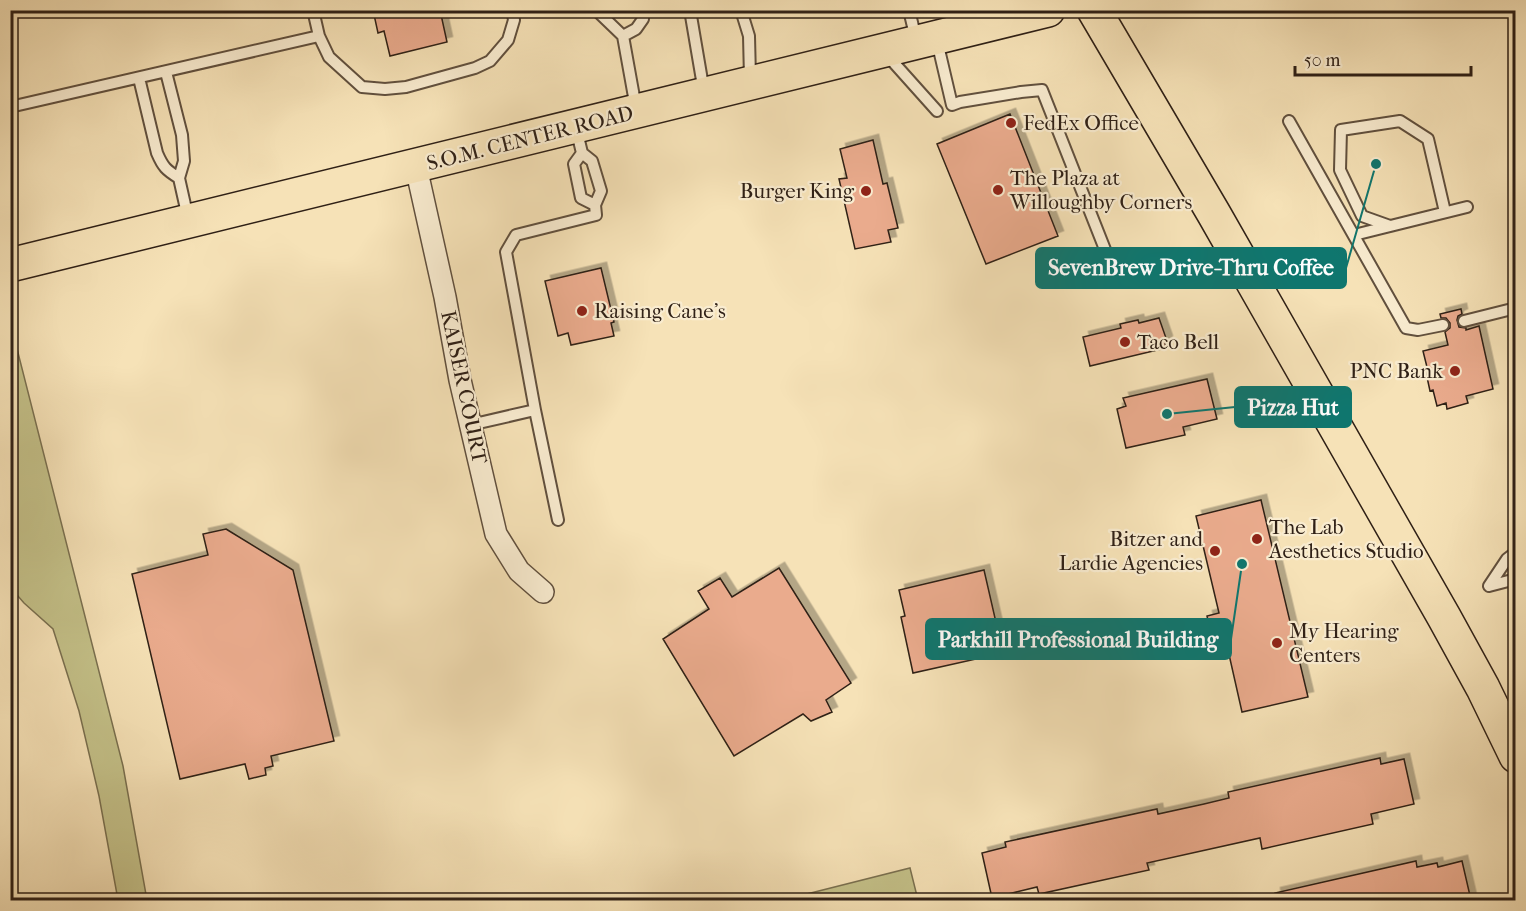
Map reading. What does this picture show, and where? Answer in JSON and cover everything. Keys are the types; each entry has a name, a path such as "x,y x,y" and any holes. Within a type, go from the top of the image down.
{"main road":[{"name":"S.O.M. CENTER ROAD","path":"10,265 416,166 579,140 636,111 1048,10"},
{"path":"1094,10 1214,214 1438,607 1483,688 1515,756"}],"street":[{"name":"KAISER COURT","path":"416,166 470,425 496,534 519,571 543,592"}],"lane":[{"path":"313,10 319,36 329,57 362,87 385,89 406,87 475,68 490,61 508,40 514,20 512,10"},
{"path":"596,10 623,36 636,111"},
{"path":"623,36 636,29 643,19 643,10"},
{"path":"690,10 705,95"},
{"path":"741,10 749,36 751,84"},
{"path":"909,10 926,41 952,105 1042,90 1106,252"},
{"path":"10,107 319,36"},
{"path":"884,51 937,111"},
{"path":"166,72 182,135 184,161 179,178 189,221"},
{"path":"139,78 162,165 179,178"},
{"path":"1289,121 1406,328 1418,330 1443,325"},
{"path":"1390,226 1362,216 1340,170 1341,130 1400,122 1428,139 1445,213"},
{"path":"558,520 506,252 516,235 596,215 595,206 602,191 592,161 579,140"},
{"path":"579,140 574,164 581,198 595,206"},
{"path":"1354,235 1467,207"},
{"path":"1464,321 1515,308"},
{"path":"470,425 535,410"},
{"path":"1515,552 1507,559 1489,586 1515,579"}],"shaded area":[{"path":"11,332 123,766 147,900 118,900 99,796 79,711 53,629 11,588"},
{"path":"910,868 918,900 783,900"}],"building":[{"path":"373,10 440,10 447,42 390,56 384,31 378,33"},
{"name":"The Plaza at Willoughby Corners","path":"1010,114 1058,236 986,264 937,144"},
{"name":"Burger King","path":"873,140 883,184 887,183 898,228 888,230 891,242 855,249 839,179 847,178 840,149"},
{"name":"Raising Cane's","path":"601,268 614,322 611,323 614,336 571,345 568,333 558,336 545,281"},
{"path":"1461,309 1462,314 1457,320 1459,327 1466,328 1466,330 1479,326 1493,389 1466,396 1468,403 1447,409 1446,403 1437,406 1433,390 1430,391 1423,351 1448,345 1445,332 1450,328 1450,323 1446,318 1441,318 1440,314"},
{"name":"Taco Bell","path":"1159,318 1167,341 1166,348 1090,366 1083,337 1121,328 1120,324 1138,320 1139,323"},
{"path":"1207,379 1217,419 1183,427 1185,435 1126,448 1117,409 1126,406 1123,398"},
{"path":"1261,500 1308,697 1242,712 1228,650 1215,653 1207,616 1219,613 1196,516"},
{"path":"226,529 293,570 334,741 271,756 273,766 265,768 266,775 249,779 245,764 180,779 132,574 208,555 203,534"},
{"path":"779,568 851,683 826,700 832,712 811,721 803,714 734,756 663,639 709,609 698,591 720,578 732,597"},
{"path":"984,570 1003,653 913,673 901,617 905,616 899,590"},
{"path":"1380,758 1381,764 1404,759 1414,804 1371,814 1373,824 1262,849 1260,838 1147,863 1149,870 1039,894 1037,887 992,898 982,853 1006,847 1005,842 1157,809 1158,814 1204,804 1229,798 1228,792"},
{"path":"1416,861 1417,867 1437,863 1438,867 1462,861 1471,900 1276,900 1275,893"}],"place":[{"name":"FedEx Office","path":"1011,123"},
{"name":"SevenBrew Drive-Thru Coffee","path":"1376,164"},
{"name":"The Plaza at Willoughby Corners","path":"998,190"},
{"name":"Burger King","path":"866,191"},
{"name":"Raising Cane's","path":"582,311"},
{"name":"Taco Bell","path":"1125,342"},
{"name":"PNC Bank","path":"1455,371"},
{"name":"Pizza Hut","path":"1167,414"},
{"name":"The Lab Aesthetics Studio","path":"1257,539"},
{"name":"Bitzer and Lardie Agencies","path":"1215,551"},
{"name":"Parkhill Professional Building","path":"1242,564"},
{"name":"My Hearing Centers","path":"1277,643"}]}
